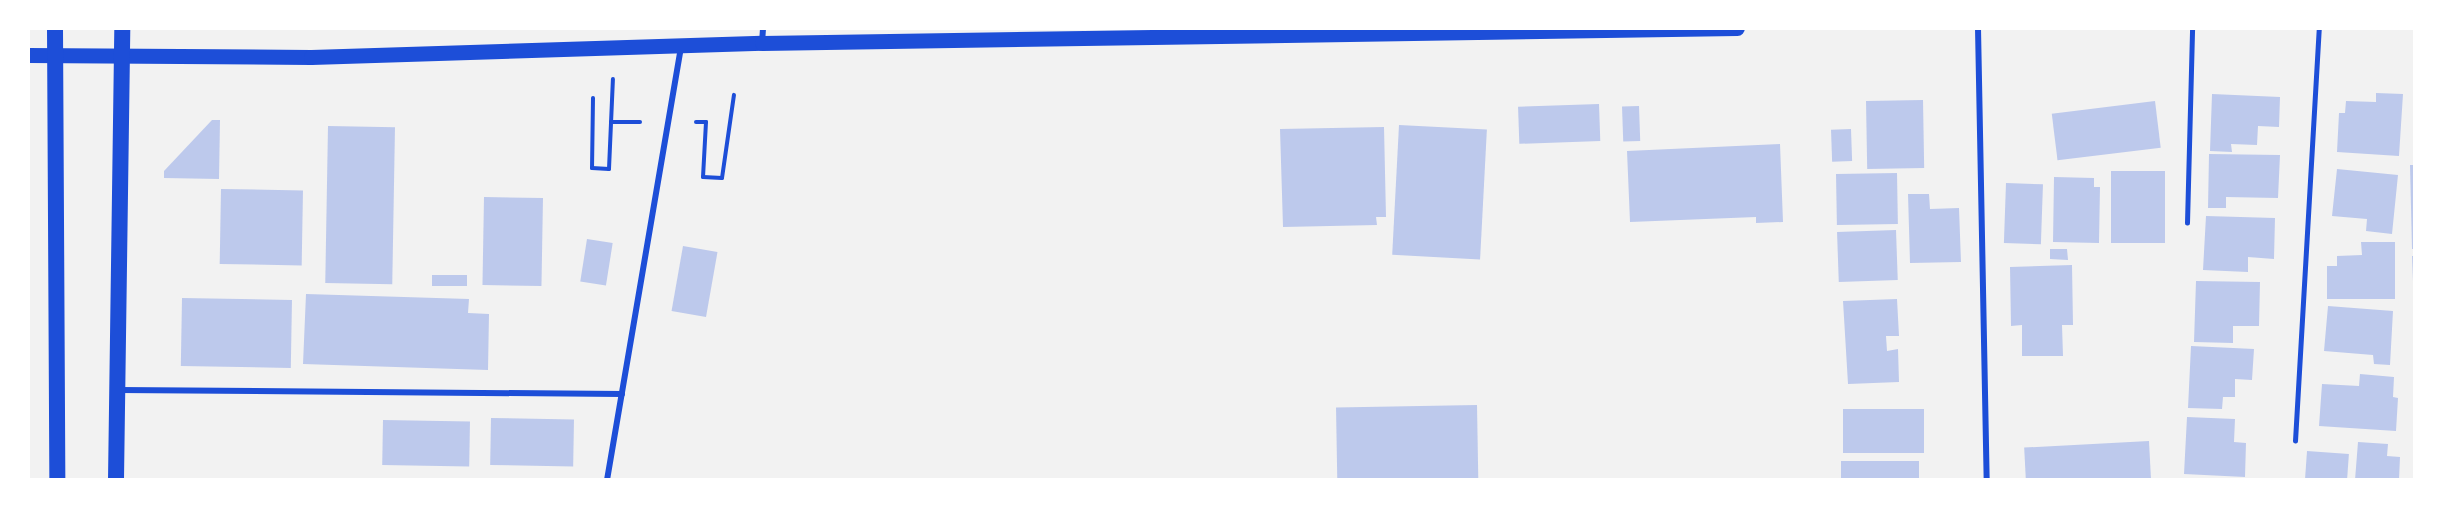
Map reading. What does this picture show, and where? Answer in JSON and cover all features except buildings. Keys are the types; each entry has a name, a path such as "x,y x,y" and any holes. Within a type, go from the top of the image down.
{"highway":[{"path":"55,28 57,480"},
{"path":"116,480 122,28"}],"main road":[{"path":"28,55 311,57 681,47 762,36 1737,28"}],"street":[{"path":"1978,28 1987,480"},
{"path":"607,480 681,47"},
{"path":"117,390 622,394"}],"lane":[{"path":"2187,223 2192,28"},
{"path":"2295,441 2319,28"}],"path":[{"path":"593,98 592,168 609,169 614,75"},
{"path":"706,122 703,177 722,178 734,95"}]}
